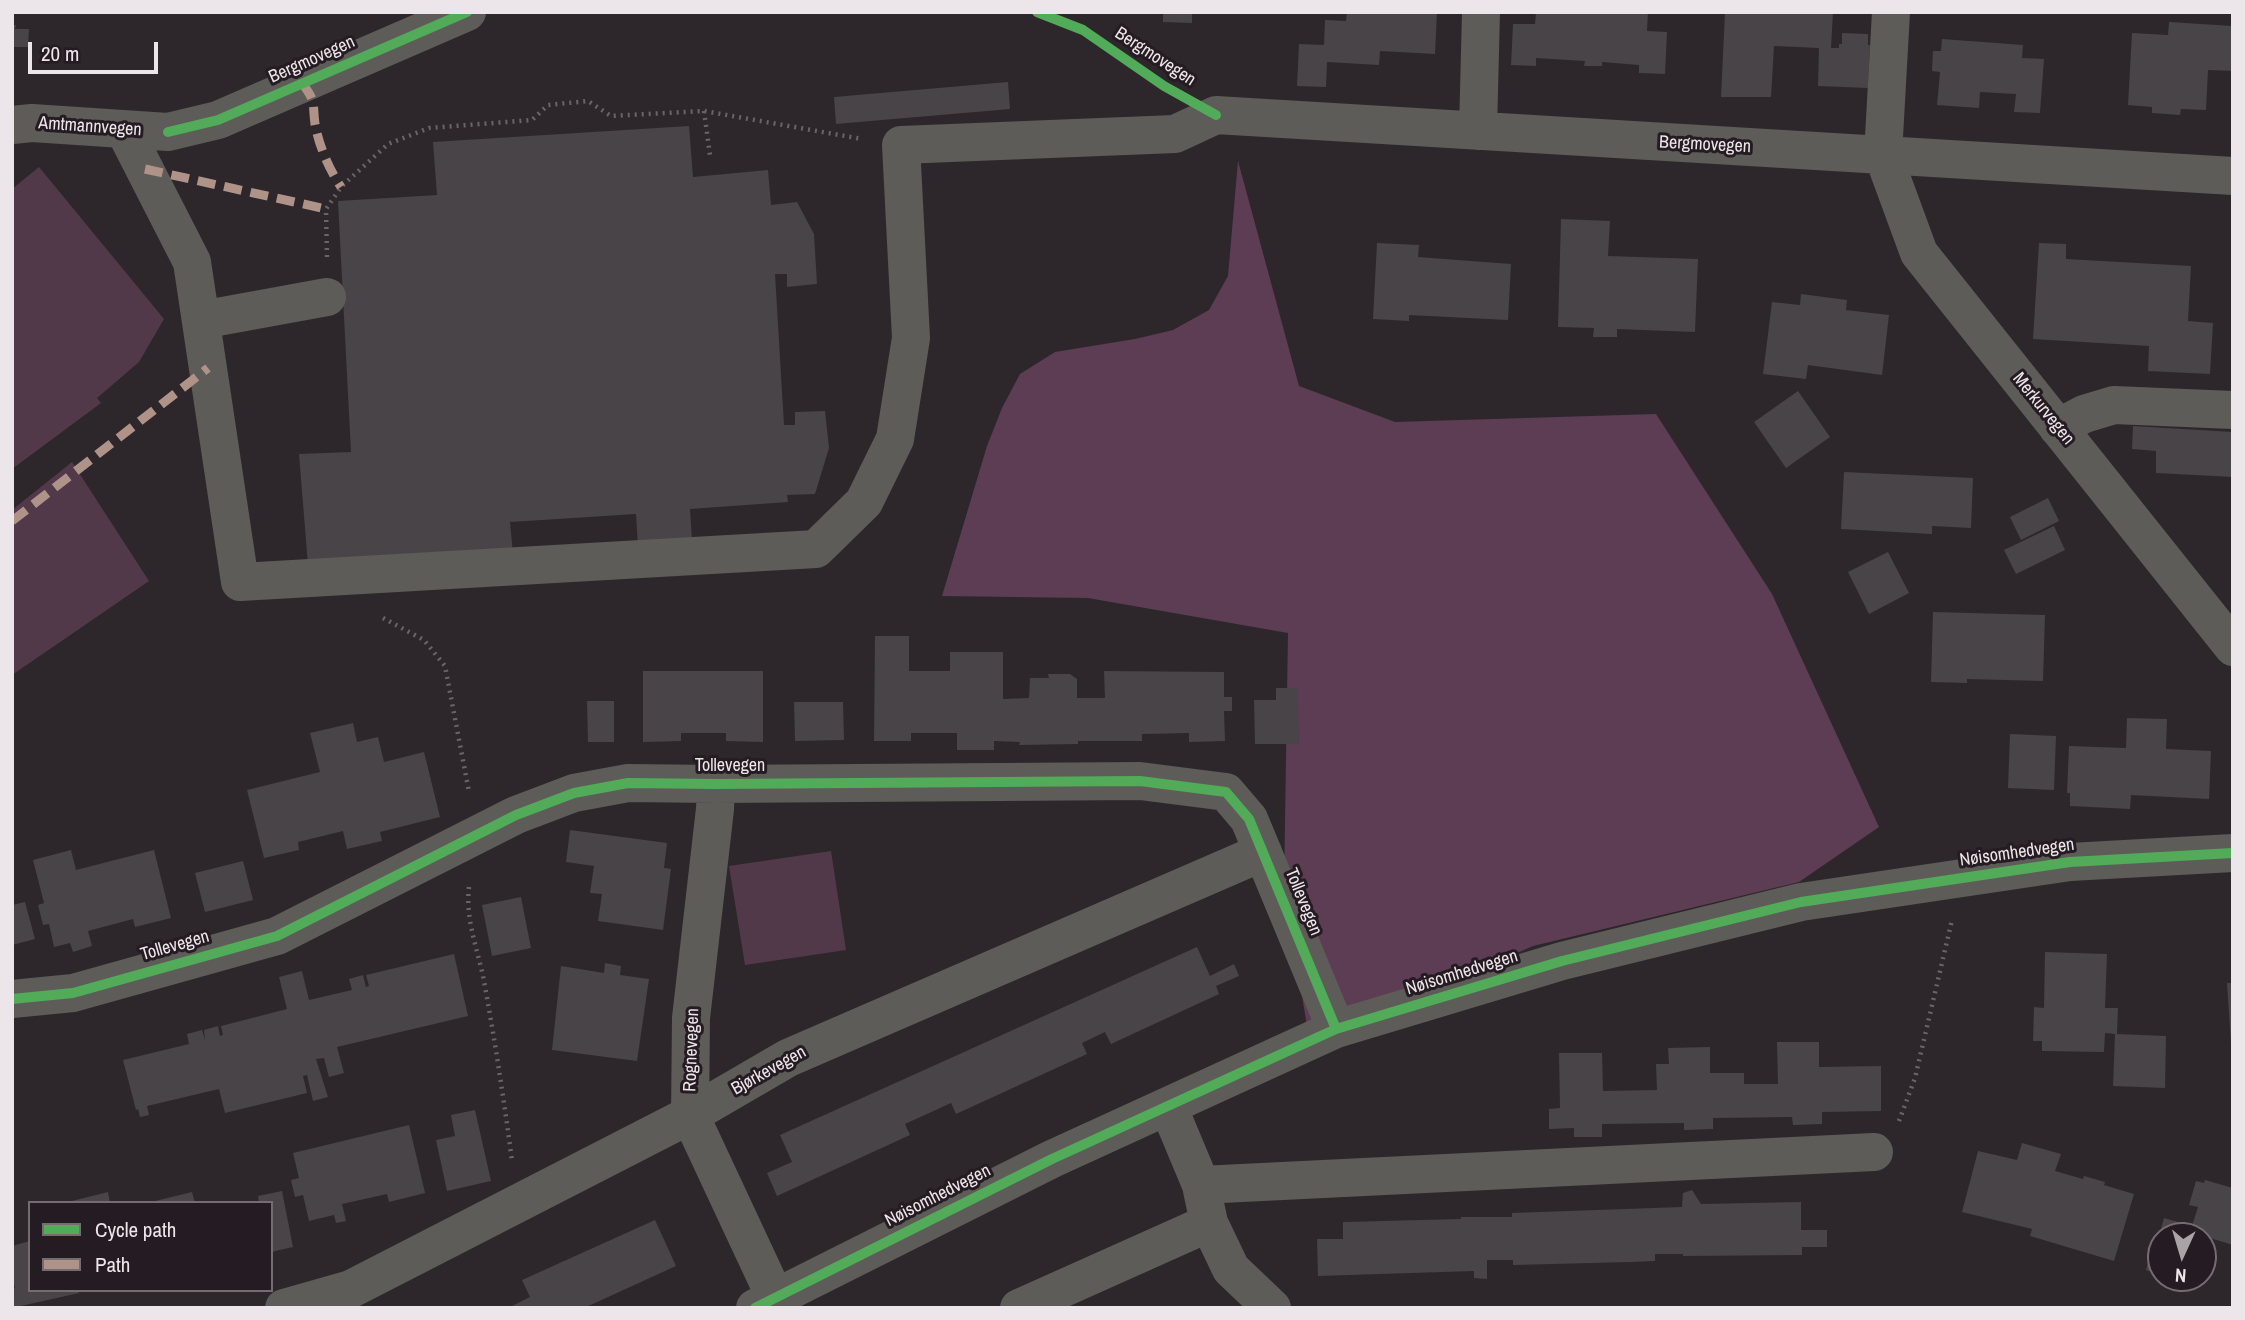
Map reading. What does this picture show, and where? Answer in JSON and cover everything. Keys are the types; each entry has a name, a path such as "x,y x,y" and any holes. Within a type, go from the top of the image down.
{"street":[{"name":"Bergmovegen","path":"168,132 218,120 467,12"},
{"path":"1478,131 1481,12"},
{"path":"1883,155 1891,12"},
{"name":"Bergmovegen","path":"901,145 1175,134 1216,115 2233,176"},
{"name":"Amtmannvegen","path":"12,125 33,123 168,132"},
{"path":"124,129 192,262 240,582 816,549 864,502 895,439 911,338 901,145"},
{"name":"Merkurvegen","path":"1883,155 1919,253 2233,647"},
{"path":"201,320 327,297"},
{"path":"2058,428 2084,414 2113,405 2233,410"},
{"name":"Tollevegen","path":"12,999 73,993 277,936 516,815 574,793 628,783 1140,781 1226,792 1249,819 1336,1029"},
{"name":"Rognevegen","path":"716,784 691,1018 690,1115 765,1302"},
{"name":"Bjørkevegen","path":"284,1308 351,1289 690,1115 788,1058 1263,852"},
{"name":"Nøisomhedvegen","path":"765,1302 1052,1159 1336,1029 1562,961 1801,902 2070,862 2233,853"},
{"path":"1168,1106 1201,1185 1209,1223 1231,1269 1272,1308"},
{"path":"1201,1185 1874,1152"},
{"path":"1020,1308 1209,1223"}],"path":[{"path":"327,297 326,209 341,187 388,144 429,128 532,120 548,105 588,101 611,116 704,111 901,145"},
{"path":"704,111 710,155"},
{"path":"381,617 424,640 445,666 477,834"},
{"path":"467,905 496,1044 518,1203"},
{"path":"1874,1152 1898,1123 1916,1078 1953,916"}],"shaded area":[{"path":"1238,161 1299,386 1395,422 1656,414 1772,594 1879,827 1799,882 1533,946 1310,1044 1284,887 1288,633 1088,598 942,596 987,446 1002,408 1020,374 1055,352 1173,330 1209,310 1228,276"},
{"path":"39,167 164,319 139,362 97,398 101,403 12,469 12,189"},
{"path":"72,462 149,581 12,675 12,510"},
{"path":"831,851 846,950 745,965 729,866"}],"building":[{"path":"1163,12 1192,12 1192,23 1163,22"},
{"path":"1347,12 1437,12 1435,54 1380,51 1379,65 1327,62 1326,87 1297,86 1299,44 1324,45 1325,20 1346,21"},
{"path":"1536,12 1648,12 1647,31 1667,32 1665,74 1639,73 1639,65 1602,62 1602,66 1584,66 1585,61 1536,58 1536,66 1511,65 1513,24 1535,24"},
{"path":"1725,12 1833,12 1831,48 1839,48 1839,44 1842,44 1842,33 1868,34 1868,88 1818,86 1819,48 1774,46 1771,97 1721,97"},
{"path":"2169,22 2233,26 2233,71 2208,70 2206,110 2181,109 2180,115 2152,113 2152,107 2128,105 2132,33 2168,35"},
{"path":"12,25 16,25 15,29 29,29 28,47 12,47"},
{"path":"1942,39 2023,45 2022,58 2044,59 2040,113 2014,112 2016,94 1980,92 1979,108 1937,105 1940,72 1932,71 1933,51 1941,51"},
{"path":"1008,82 1010,109 836,124 834,97"},
{"path":"689,126 693,177 768,170 771,205 797,202 814,234 817,284 787,287 787,274 775,274 784,425 795,425 795,412 825,411 829,448 815,494 787,495 788,502 690,509 692,541 638,546 636,514 510,522 513,554 308,565 299,454 351,452 338,201 437,195 433,142"},
{"path":"1561,219 1610,221 1608,256 1698,259 1695,332 1617,329 1617,337 1593,337 1594,328 1558,327"},
{"path":"1377,243 1419,245 1418,257 1511,264 1508,320 1409,315 1409,321 1373,319"},
{"path":"2039,243 2066,244 2066,259 2191,266 2188,321 2213,323 2210,374 2148,371 2149,346 2033,339"},
{"path":"1801,294 1847,300 1846,310 1889,315 1882,375 1808,365 1806,379 1763,374 1772,302 1800,305"},
{"path":"1798,391 1830,437 1786,468 1754,422"},
{"path":"2133,426 2233,432 2233,477 2156,473 2156,451 2132,449"},
{"path":"1844,472 1973,478 1971,528 1932,526 1932,534 1841,529"},
{"path":"2048,498 2059,521 2021,540 2010,517"},
{"path":"2054,526 2065,550 2016,574 2004,550"},
{"path":"1888,552 1909,593 1869,614 1848,572"},
{"path":"1933,612 2045,615 2043,681 1967,679 1967,683 1931,682"},
{"path":"875,636 909,636 909,671 950,671 950,652 1003,652 1003,699 1029,698 1030,678 1049,678 1048,674 1070,674 1077,679 1077,698 1105,698 1104,671 1224,672 1224,697 1232,697 1232,711 1224,711 1225,741 1189,742 1189,733 1142,734 1142,741 1019,745 1020,742 994,741 994,750 957,750 957,733 911,733 911,741 874,741"},
{"path":"643,671 763,671 763,742 726,741 726,733 681,733 681,741 643,742"},
{"path":"1276,688 1298,688 1299,744 1255,744 1254,700 1276,700"},
{"path":"587,701 614,701 614,742 588,742"},
{"path":"794,702 843,702 844,740 795,741"},
{"path":"2127,718 2167,719 2166,749 2211,751 2209,799 2131,795 2130,809 2070,806 2070,793 2067,793 2069,746 2126,748"},
{"path":"353,723 357,742 378,737 384,762 424,752 440,817 380,832 382,841 347,849 343,831 298,842 299,850 264,858 247,790 320,772 310,733"},
{"path":"2010,734 2056,736 2054,790 2008,788"},
{"path":"570,830 667,843 664,868 671,869 663,930 598,921 602,894 590,893 594,866 566,862"},
{"path":"71,850 76,870 154,850 171,918 135,927 133,919 88,931 92,946 73,952 70,943 54,947 49,924 43,925 38,905 44,903 33,860"},
{"path":"243,861 253,900 205,912 195,873"},
{"path":"521,897 531,948 492,956 482,905"},
{"path":"25,902 35,939 12,945 12,905"},
{"path":"1197,947 1210,976 1234,964 1239,976 1216,986 1219,994 1111,1044 1105,1032 1082,1043 1087,1054 956,1114 951,1103 905,1124 910,1135 777,1196 767,1173 792,1162 780,1135"},
{"path":"2045,952 2107,954 2105,1008 2118,1008 2117,1034 2166,1036 2165,1088 2113,1086 2115,1034 2105,1033 2104,1052 2042,1051 2042,1041 2033,1041 2034,1007 2044,1008"},
{"path":"454,954 468,1016 337,1047 344,1073 329,1077 324,1058 316,1059 328,1097 313,1101 307,1075 303,1076 307,1093 225,1113 219,1089 147,1106 149,1115 140,1117 138,1109 136,1110 123,1060 189,1044 187,1034 202,1030 205,1040 204,1030 218,1026 220,1036 223,1035 221,1026 287,1009 279,977 302,971 309,1000 352,990 349,979 363,975 366,987 369,986 366,975"},
{"path":"605,963 621,966 620,975 649,979 637,1061 552,1050 561,966 604,973"},
{"path":"2227,983 2233,983 2233,1044 2231,1044"},
{"path":"1777,1042 1819,1042 1819,1067 1881,1066 1881,1111 1822,1112 1822,1124 1793,1125 1792,1117 1713,1118 1713,1129 1684,1130 1684,1123 1602,1124 1602,1137 1574,1137 1574,1128 1549,1129 1549,1109 1560,1108 1559,1053 1602,1053 1603,1091 1657,1090 1656,1064 1669,1064 1668,1048 1710,1047 1710,1073 1744,1073 1744,1084 1778,1084"},
{"path":"475,1110 491,1181 447,1191 436,1140 455,1136 451,1115"},
{"path":"409,1125 425,1193 389,1202 387,1194 342,1204 346,1221 336,1223 334,1215 309,1221 303,1195 295,1197 291,1180 299,1178 293,1153"},
{"path":"2022,1143 2061,1154 2055,1171 2105,1182 2104,1185 2134,1194 2114,1261 2030,1236 2032,1229 1962,1212 1978,1151 2017,1160"},
{"path":"2205,1180 2233,1188 2233,1245 2217,1240 2217,1222 2193,1222 2198,1207 2189,1205 2196,1181 2204,1183"},
{"path":"1692,1190 1701,1204 1801,1202 1801,1230 1827,1230 1827,1247 1802,1247 1802,1255 1655,1254 1655,1261 1631,1262 1513,1265 1513,1260 1487,1260 1487,1279 1474,1278 1474,1271 1318,1276 1317,1239 1343,1239 1343,1222 1512,1217 1512,1213 1682,1207 1683,1193"},
{"path":"282,1191 293,1247 273,1252 273,1201 259,1201 258,1196"},
{"path":"108,1192 110,1201 72,1201"},
{"path":"192,1192 194,1201 155,1201"},
{"path":"655,1220 676,1266 584,1308 508,1308 530,1297 522,1280"},
{"path":"28,1242 28,1292 79,1293 12,1308 12,1289 15,1288 12,1277 12,1246"}],"marked path":[{"path":"302,83 312,99 322,149 341,187"},
{"path":"145,169 326,209"},
{"path":"12,521 208,368"}],"cycle path":[{"path":"168,132 218,120 467,12"},
{"path":"1037,12 1083,30 1164,86 1216,115"},
{"path":"12,999 73,993 277,936 516,815 574,793 628,783 1140,781 1226,792 1249,819 1336,1029"},
{"path":"755,1308 1052,1159 1336,1029 1562,961 1801,902 2070,862 2233,853"}]}
